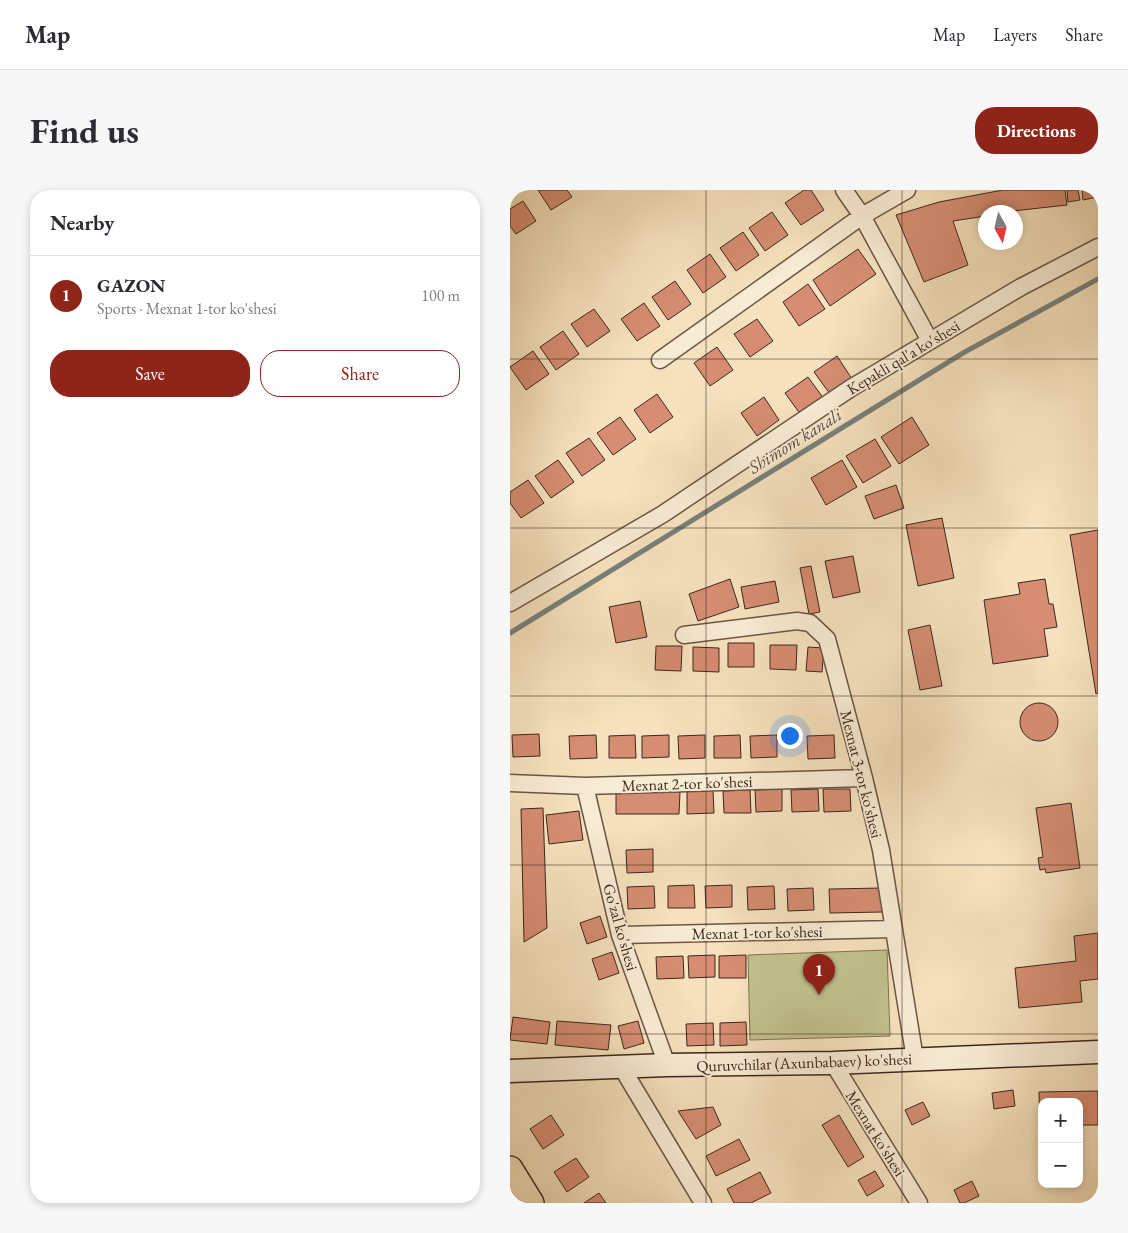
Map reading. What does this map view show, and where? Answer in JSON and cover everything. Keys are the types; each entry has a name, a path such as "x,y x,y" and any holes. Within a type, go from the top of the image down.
{"main road":[{"path":"510,1169 531,1203"}],"street":[{"path":"844,190 862,216 930,341"},
{"path":"660,360 862,216 907,190"},
{"name":"Kepakli qal'a ko'shesi","path":"510,603 663,514 852,388 1021,286 1098,247"},
{"name":"Mexnat 3-tor ko'shesi","path":"684,635 797,621 810,623 827,639 864,778 880,850 915,1059"},
{"name":"Mexnat 2-tor ko'shesi","path":"510,783 585,786 864,778"},
{"name":"Go'zal ko'shesi","path":"585,786 620,935 667,1065"},
{"name":"Mexnat 1-tor ko'shesi","path":"620,935 894,929"},
{"name":"Quruvchilar (Axunbabaev) ko'shesi","path":"510,1071 667,1065 833,1063 1098,1052"},
{"name":"Mexnat ko'shesi","path":"833,1063 919,1203"},
{"path":"622,1068 702,1203"}],"green space":[{"path":"887,950 890,1036 750,1040 748,955"}],"building":[{"path":"538,190 567,190 572,197 551,210"},
{"path":"804,190 811,190 824,210 801,225 785,203"},
{"path":"1003,190 1065,190 1067,205 1023,210 1023,205 978,205 978,217 953,221 968,265 924,282 896,215 939,202"},
{"path":"1067,190 1078,190 1080,200 1068,202"},
{"path":"1082,190 1098,190 1098,197 1083,200"},
{"path":"523,201 536,221 516,234 510,226 510,209"},
{"path":"772,212 788,235 765,251 749,228"},
{"path":"743,232 759,255 736,271 720,248"},
{"path":"858,249 876,274 830,306 813,280"},
{"path":"710,254 726,277 703,293 687,270"},
{"path":"675,281 691,304 668,320 652,297"},
{"path":"808,284 825,309 799,326 783,302"},
{"path":"644,303 660,326 637,341 621,319"},
{"path":"594,309 610,331 587,347 571,324"},
{"path":"757,319 773,341 750,357 734,334"},
{"path":"563,331 579,354 556,370 540,347"},
{"path":"717,347 733,370 710,386 694,363"},
{"path":"533,351 549,374 526,390 510,367"},
{"path":"837,356 852,379 830,394 814,372"},
{"path":"808,377 824,399 801,415 785,393"},
{"path":"657,394 673,417 650,433 634,410"},
{"path":"764,397 779,420 757,436 741,413"},
{"path":"620,417 636,439 613,455 597,433"},
{"path":"912,417 929,445 899,464 881,437"},
{"path":"589,438 605,460 582,476 566,453"},
{"path":"875,439 891,466 863,483 846,456"},
{"path":"558,460 574,482 551,498 535,476"},
{"path":"842,460 857,487 826,505 811,478"},
{"path":"528,480 544,503 521,518 510,503 510,492"},
{"path":"896,485 904,508 874,519 865,496"},
{"path":"942,518 954,578 918,586 906,525"},
{"path":"1098,530 1098,693 1096,694 1070,535"},
{"path":"853,556 860,592 833,598 825,561"},
{"path":"811,566 820,612 809,614 800,568"},
{"path":"730,579 739,607 698,621 689,594"},
{"path":"1045,579 1049,604 1053,604 1057,627 1044,629 1048,656 993,664 984,600 1020,594 1018,583"},
{"path":"775,581 779,602 745,609 741,587"},
{"path":"640,601 647,637 616,643 609,607"},
{"path":"930,625 942,686 920,690 908,630"},
{"path":"728,643 754,643 754,667 728,667"},
{"path":"770,645 797,645 796,670 770,669"},
{"path":"656,646 682,646 681,671 655,670"},
{"path":"693,647 719,648 719,672 693,671"},
{"path":"808,647 824,648 822,672 806,671"},
{"path":"1039,703 1046,704 1052,709 1057,715 1057,729 1052,735 1046,740 1039,741 1032,740 1026,735 1021,729 1020,722 1021,715 1026,709 1032,704"},
{"path":"539,734 540,756 513,757 512,735"},
{"path":"596,735 597,758 570,759 569,736"},
{"path":"635,735 636,758 609,758 609,736"},
{"path":"669,735 669,757 642,758 642,736"},
{"path":"705,735 705,758 679,759 678,736"},
{"path":"740,735 741,758 714,758 714,736"},
{"path":"777,735 777,757 751,758 750,736"},
{"path":"834,735 835,758 808,759 807,736"},
{"path":"782,789 782,811 756,812 755,790"},
{"path":"818,789 819,811 792,812 791,790"},
{"path":"823,789 850,789 851,811 824,812"},
{"path":"713,790 714,813 687,814 687,791"},
{"path":"750,790 751,813 724,813 723,791"},
{"path":"616,792 680,792 679,814 616,814"},
{"path":"1071,803 1080,868 1046,873 1045,869 1040,870 1038,858 1043,857 1036,808"},
{"path":"543,808 547,928 524,942 521,809"},
{"path":"579,811 583,840 549,844 546,815"},
{"path":"653,849 653,872 627,873 626,850"},
{"path":"694,885 695,908 668,908 668,886"},
{"path":"732,885 732,907 706,908 705,886"},
{"path":"654,886 655,908 628,909 627,887"},
{"path":"774,886 775,909 748,910 747,887"},
{"path":"813,888 814,910 788,911 787,889"},
{"path":"882,888 882,912 830,913 829,889"},
{"path":"600,916 607,937 587,944 580,923"},
{"path":"1098,933 1098,979 1080,981 1082,1002 1019,1008 1015,968 1076,961 1074,936"},
{"path":"612,952 619,973 599,980 592,959"},
{"path":"715,955 715,977 689,978 688,956"},
{"path":"746,955 746,978 719,978 719,956"},
{"path":"683,956 684,978 657,979 656,957"},
{"path":"513,1017 550,1022 547,1044 510,1040"},
{"path":"557,1021 611,1025 608,1050 555,1045"},
{"path":"638,1021 644,1043 624,1049 618,1026"},
{"path":"746,1022 747,1045 720,1046 720,1023"},
{"path":"713,1023 714,1045 687,1046 686,1024"},
{"path":"1013,1090 1015,1106 994,1109 992,1093"},
{"path":"1098,1091 1098,1125 1083,1125 1083,1098 1039,1098 1039,1092"},
{"path":"923,1102 930,1116 912,1125 905,1110"},
{"path":"713,1107 721,1125 696,1139 678,1111"},
{"path":"551,1115 564,1135 543,1149 530,1129"},
{"path":"839,1115 864,1157 848,1167 822,1125"},
{"path":"739,1139 750,1160 716,1176 706,1156"},
{"path":"576,1158 589,1177 567,1192 554,1172"},
{"path":"875,1171 884,1186 867,1196 858,1180"},
{"path":"760,1172 771,1193 751,1203 734,1203 727,1189"},
{"path":"972,1181 979,1196 960,1203 954,1190"},
{"path":"599,1193 606,1203 584,1203"}],"waterway":[{"name":"Shimom kanali","path":"510,633 963,353 1098,279"}],"place":[{"name":"GAZON","path":"819,995"}]}
